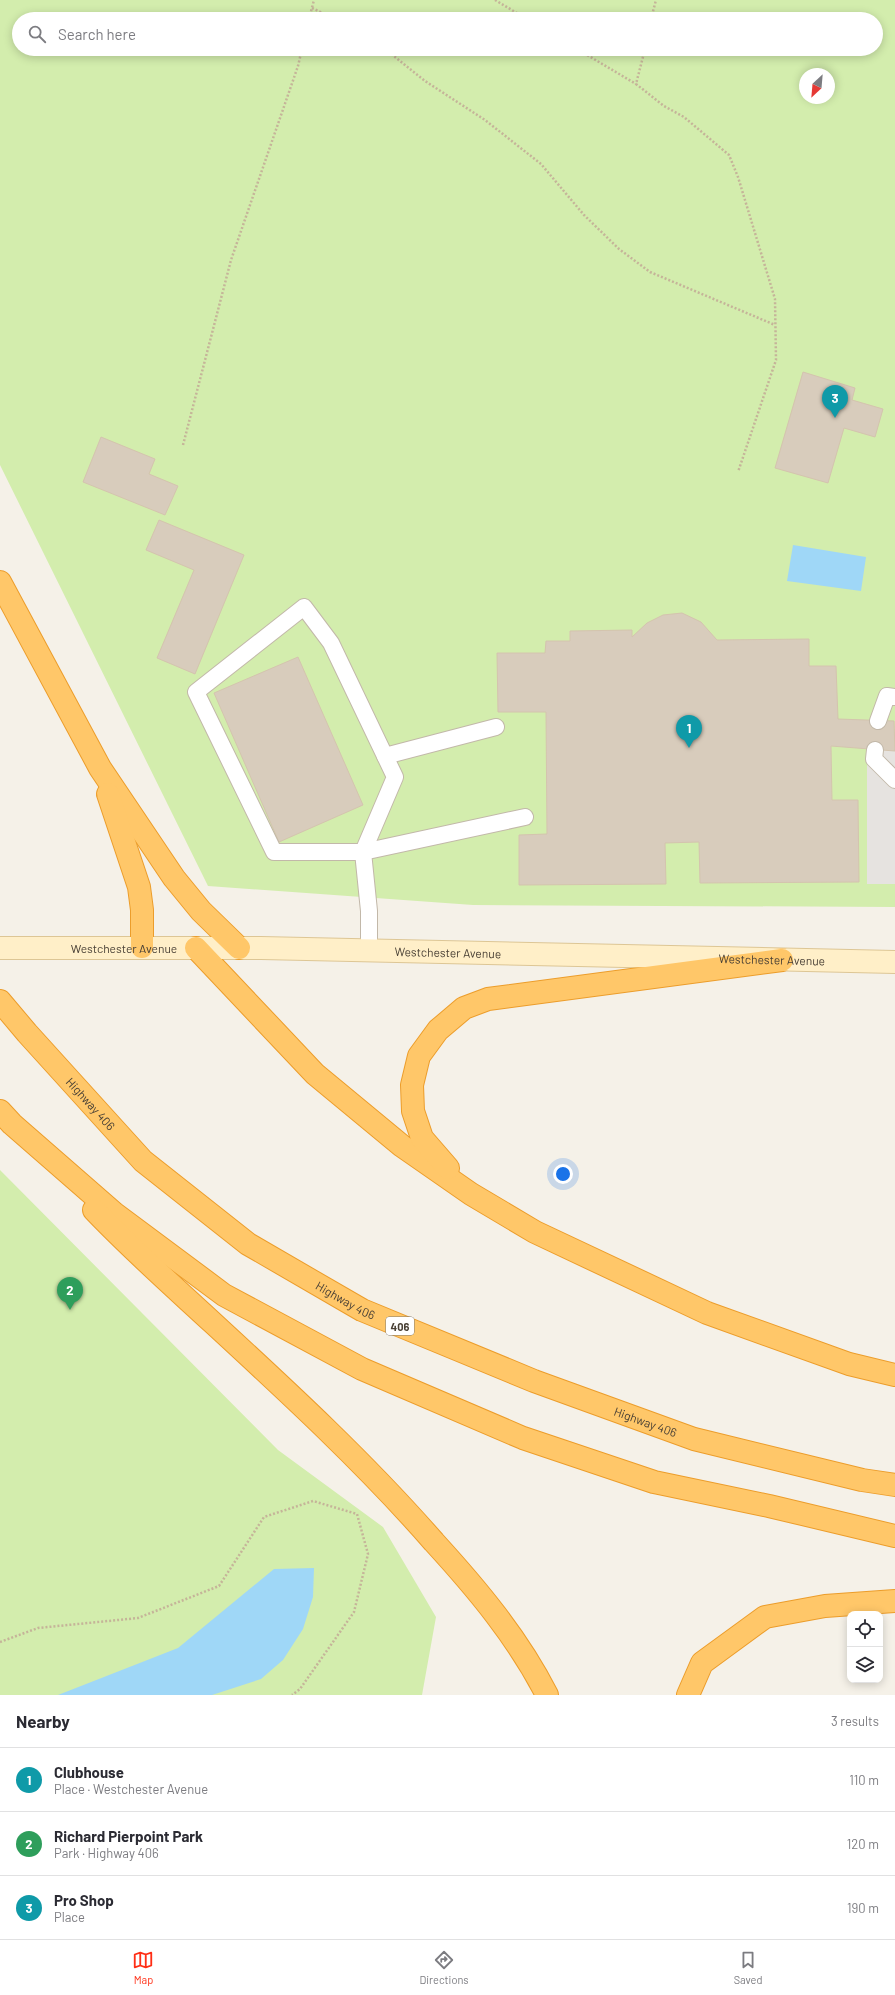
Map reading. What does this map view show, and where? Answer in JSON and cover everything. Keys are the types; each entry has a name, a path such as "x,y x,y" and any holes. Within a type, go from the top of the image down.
{"highway":[{"path":"0,582 100,768 174,878 201,911 239,948"},
{"path":"100,768 139,887 142,910 142,947"},
{"path":"196,948 315,1074 402,1146 471,1194 535,1232 707,1312 849,1364 895,1375"},
{"path":"471,1194 422,1138 413,1111 412,1085 419,1056 438,1030 464,1008 488,999 782,960"},
{"name":"Highway 406","path":"0,1001 32,1039 143,1161 248,1244 362,1310 534,1381 694,1439 862,1480 895,1484"},
{"path":"6,1117 131,1249 290,1395 407,1511 445,1554 512,1637 547,1695"},
{"path":"6,1117 114,1213 224,1295 362,1369 523,1438 654,1482 769,1506 895,1536"},
{"path":"688,1695 702,1663 765,1617 825,1606 895,1601"}],"main road":[{"name":"Westchester Avenue","path":"0,948 239,948 895,962"}],"lane":[{"path":"369,951 368,911 363,852 395,778 386,756 331,642 304,607 196,692 274,852 363,852 525,817"},
{"path":"878,720 887,696 895,696"},
{"path":"386,756 496,727"},
{"path":"875,750 874,759 895,780"}],"path":[{"path":"311,12 314,0"},
{"path":"495,0 515,12"},
{"path":"653,12 656,0"},
{"path":"312,8 320,12"},
{"path":"183,444 231,260 300,56"},
{"path":"394,56 425,81 485,120 541,164 584,215 619,248 650,272 775,325"},
{"path":"589,56 636,84 664,106 684,117 729,155 738,177 775,299 776,360 738,472"},
{"path":"636,84 643,56"},
{"path":"0,1642 38,1628 138,1618 219,1586 264,1518 313,1501 357,1514 368,1554 354,1612 300,1689 292,1695"}],"green space":[{"path":"0,0 895,0 895,907 473,905 208,886 0,465"},
{"path":"0,1170 278,1450 383,1527 436,1617 422,1695 0,1695"}],"shaded area":[{"path":"867,747 895,747 895,884 867,884"}],"water":[{"path":"793,545 866,557 861,591 787,581"},
{"path":"314,1568 313,1597 303,1629 283,1660 261,1679 212,1695 58,1695 178,1648 274,1569"}],"building":[{"path":"803,372 855,388 852,400 883,409 875,437 844,428 828,483 775,468"},
{"path":"101,437 155,459 149,474 178,486 165,515 83,482"},
{"path":"159,520 244,555 195,674 157,658 194,570 146,550"},
{"path":"682,613 701,622 717,640 809,639 809,666 836,666 838,719 894,721 895,751 831,746 832,800 858,800 859,882 700,883 699,842 665,843 666,884 519,885 519,835 547,834 546,712 498,712 497,653 545,653 546,641 570,641 570,631 632,630 632,637 647,623 663,615"},
{"path":"298,657 363,805 279,842 214,693"}],"place":[{"name":"Pro Shop","path":"835,418"},
{"name":"Clubhouse","path":"689,748"},
{"name":"Richard Pierpoint Park","path":"70,1310"}]}
